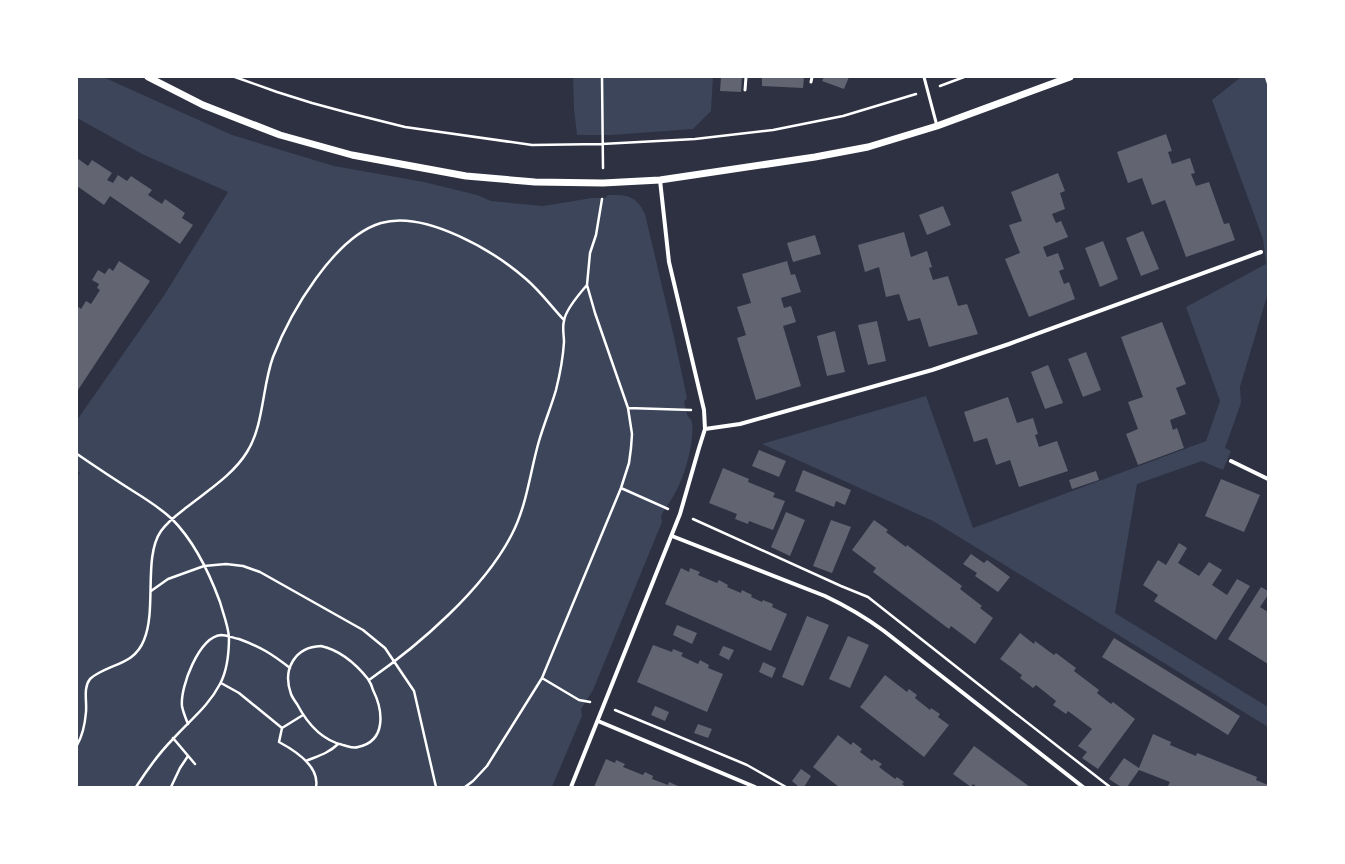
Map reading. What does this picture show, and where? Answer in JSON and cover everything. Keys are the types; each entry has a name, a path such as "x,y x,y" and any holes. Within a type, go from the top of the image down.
{"street":[{"path":"148,77 203,105 280,135 352,155 466,176 516,180 603,183 660,180 815,157 868,147 937,126 1070,77"},
{"path":"571,787 672,536 705,429 704,410 668,262 660,180"},
{"path":"705,429 740,424 932,370 1009,344 1261,252"},
{"path":"1231,461 1268,479"},
{"path":"672,536 825,596 864,616 1083,787"},
{"path":"598,721 755,787"}],"lane":[{"path":"745,90 746,77"},
{"path":"811,82 812,77"},
{"path":"924,77 937,126"}],"path":[{"path":"235,77 305,101 405,127 532,145 602,144 695,139 773,130 843,116 964,77"},
{"path":"602,77 602,162"},
{"path":"1266,77 1268,83"},
{"path":"465,787 487,766 542,678 621,488 629,463 632,434 628,408 595,313 587,285 590,253 596,235 602,198"},
{"path":"77,745 82,735 86,713 86,688 90,677 134,657 144,643 148,629 153,548 161,531 172,519 224,479 247,453 254,439 272,359 283,335 313,283 345,244 362,231 382,223 400,220 419,222 440,228 484,248 524,278 542,295 564,320"},
{"path":"369,680 395,662 458,606 499,557 512,534 520,516 538,442 553,400 563,356 564,320 574,300 587,285"},
{"path":"628,408 704,410"},
{"path":"77,454 158,507 185,533 214,587 222,609 229,636 226,662 221,683 201,711 159,754 136,787"},
{"path":"621,488 680,514"},
{"path":"151,591 168,579 204,566 226,564 243,566 260,572 363,630 385,648 414,691 436,787"},
{"path":"188,724 182,707 183,692 189,672 202,648 212,638 221,635 229,636 265,650 290,668"},
{"path":"321,646 329,648 340,654 354,664 369,680 380,710 380,725 376,737 366,745 356,748 339,744 314,730 291,694 288,680 290,668 294,658 301,652 311,647 321,646"},
{"path":"542,678 579,700 604,706 746,765 786,787"},
{"path":"221,683 239,693 282,728"},
{"path":"303,715 282,728 279,742 302,756 314,771 318,781 316,787"},
{"path":"173,738 195,764"},
{"path":"306,761 323,755 339,744"},
{"path":"171,787 180,768 188,756"}],"shaded area":[{"path":"77,77 103,77 232,135 334,166 424,182 477,195 491,201 543,206 592,198 605,198 608,195 621,195 630,197 642,208 645,214 674,337 687,398 684,402 687,414 692,422 692,441 680,484 661,516 662,522 593,690 581,709 582,716 552,787 77,787 77,477 80,473 77,471 77,420 165,294 228,192 142,154 77,118"},
{"path":"573,77 713,77 711,111 693,129 612,135 577,135 574,109"},
{"path":"1241,77 1268,77 1268,293 1240,387 1241,403 1225,448 1231,451 1223,470 1202,461 1137,484 1115,613 1268,707 1268,727 933,521 762,444 926,396 973,528 1206,441 1220,401 1186,307 1266,264 1263,239 1212,100"}],"building":[{"path":"721,77 742,77 741,92 720,91"},
{"path":"762,77 804,77 803,88 762,86"},
{"path":"824,77 849,77 844,89 822,81"},
{"path":"1166,134 1172,151 1168,152 1172,164 1190,158 1195,173 1191,174 1196,186 1209,182 1224,224 1229,223 1235,240 1186,257 1165,200 1152,205 1142,178 1128,183 1117,152"},
{"path":"77,158 88,166 92,160 112,173 107,180 113,183 118,175 127,181 131,176 152,190 148,195 162,204 165,199 185,213 182,218 193,225 180,244 110,196 104,205 77,186"},
{"path":"1058,173 1065,191 1060,193 1065,209 1052,214 1056,223 1061,221 1068,237 1043,247 1047,257 1058,253 1064,269 1059,271 1064,284 1069,282 1075,299 1029,317 1005,259 1020,253 1009,225 1022,221 1011,192"},
{"path":"943,206 951,225 927,235 919,215"},
{"path":"1143,231 1159,269 1141,276 1126,238"},
{"path":"904,232 911,257 927,251 932,267 929,268 933,280 948,276 958,306 967,304 978,334 929,347 920,318 908,321 899,294 886,297 879,267 865,272 858,245"},
{"path":"815,235 821,254 793,262 787,243"},
{"path":"1103,241 1118,279 1100,287 1085,248"},
{"path":"119,261 150,281 78,390 77,306 81,309 86,301 91,304 100,290 97,288 99,284 92,280 98,270 105,274 109,268 113,271"},
{"path":"787,261 791,275 795,274 801,292 781,298 784,308 791,306 796,322 783,326 801,386 756,400 737,338 746,335 737,307 751,303 742,274"},
{"path":"877,321 886,361 868,365 858,325"},
{"path":"1162,322 1186,384 1176,388 1186,414 1170,420 1173,430 1177,428 1184,448 1138,465 1126,434 1138,429 1128,402 1143,397 1121,337"},
{"path":"835,331 845,372 827,376 817,336"},
{"path":"1086,352 1101,390 1083,397 1068,359"},
{"path":"1048,365 1063,403 1045,409 1031,372"},
{"path":"1008,397 1017,423 1033,418 1038,434 1035,435 1039,447 1057,441 1068,471 1019,487 1010,460 996,465 987,438 974,442 964,412"},
{"path":"759,450 786,461 779,477 752,466"},
{"path":"723,468 749,479 748,482 775,493 773,497 785,501 773,530 749,521 748,524 735,519 737,514 709,503"},
{"path":"803,470 851,490 845,505 836,501 834,507 795,491"},
{"path":"1096,471 1099,480 1072,489 1069,480"},
{"path":"1221,479 1260,495 1244,532 1205,516"},
{"path":"786,512 805,520 790,556 771,547"},
{"path":"831,520 851,527 832,573 813,566"},
{"path":"874,520 888,530 886,532 906,547 907,545 962,586 960,589 982,606 980,608 993,618 975,644 951,626 949,629 873,572 876,568 852,550"},
{"path":"1179,543 1187,548 1178,563 1199,576 1209,562 1222,570 1212,585 1227,595 1237,579 1250,586 1216,640 1154,601 1158,595 1143,585 1158,560 1166,565"},
{"path":"971,554 984,563 987,560 1010,577 998,592 975,576 977,573 963,564"},
{"path":"681,568 689,572 690,568 700,572 698,575 717,583 719,580 728,585 727,587 741,593 742,590 752,595 751,597 762,602 763,600 773,604 772,607 787,614 771,651 665,604"},
{"path":"1261,587 1268,591 1268,595 1260,607 1268,612 1268,664 1228,639"},
{"path":"807,616 829,625 803,686 782,677"},
{"path":"677,625 697,633 692,644 673,635"},
{"path":"1020,633 1034,644 1035,641 1054,655 1056,653 1076,668 1074,671 1099,690 1097,693 1111,704 1113,702 1135,719 1098,769 1082,758 1087,752 1078,746 1092,729 1068,711 1066,714 1053,705 1056,701 1036,685 1033,688 1020,678 1022,675 1000,659"},
{"path":"848,636 869,645 850,688 829,679"},
{"path":"1114,638 1240,716 1228,735 1102,657"},
{"path":"653,645 672,652 673,649 683,653 681,656 698,664 700,660 709,665 708,668 723,674 707,712 637,682"},
{"path":"723,646 734,650 729,660 719,655"},
{"path":"763,662 776,668 772,678 759,672"},
{"path":"885,675 907,692 909,689 917,695 915,698 930,710 931,708 940,714 938,717 949,725 924,757 860,707"},
{"path":"655,706 669,712 665,721 651,715"},
{"path":"698,724 712,729 708,738 694,733"},
{"path":"1153,734 1171,742 1170,745 1196,756 1197,753 1257,777 1256,780 1268,785 1268,787 1169,787 1170,782 1139,770 1127,787 1121,787 1109,779 1124,758 1139,768"},
{"path":"838,735 851,745 853,742 862,749 860,752 872,761 874,759 882,764 879,767 895,779 897,777 904,782 902,784 906,787 839,787 813,767"},
{"path":"974,746 1030,787 977,787 973,784 971,787 953,774"},
{"path":"606,759 615,763 616,760 625,764 623,767 643,775 645,772 653,776 652,779 668,785 669,782 678,786 594,787"},
{"path":"801,769 811,776 804,787 799,787 792,781"}]}
